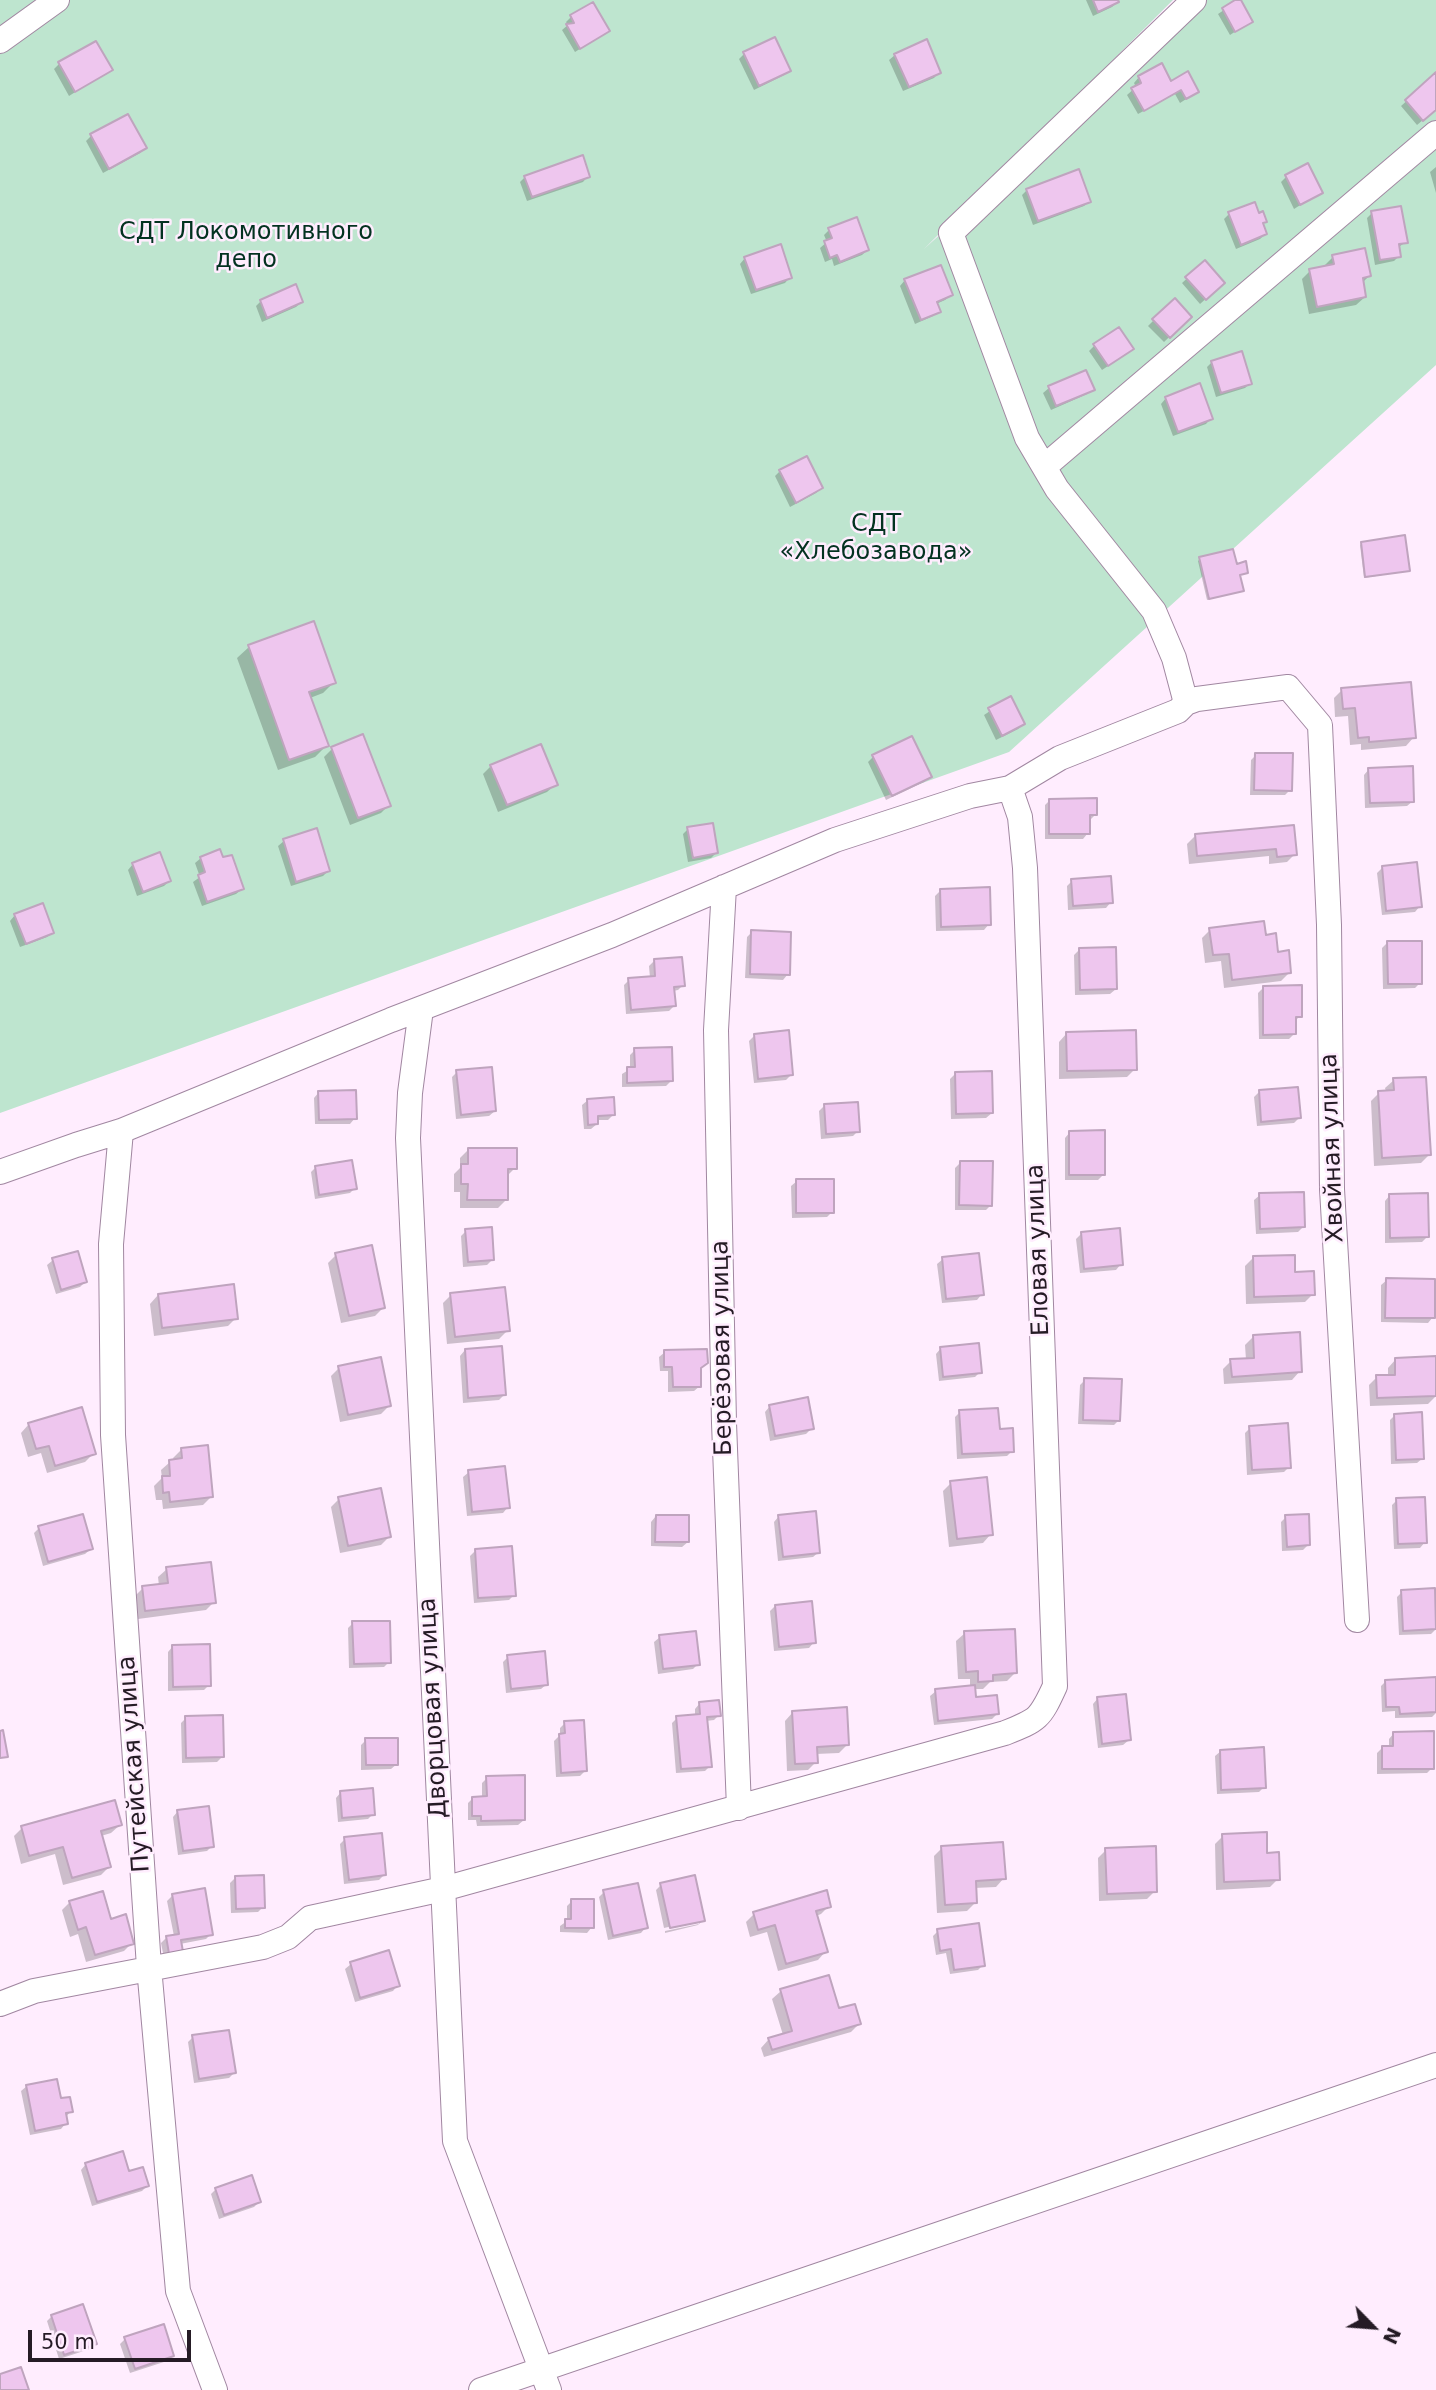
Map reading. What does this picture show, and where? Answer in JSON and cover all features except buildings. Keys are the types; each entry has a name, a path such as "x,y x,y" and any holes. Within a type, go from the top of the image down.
{"street":[{"path":"0,41 57,0"},
{"path":"0,1172 76,1144 121,1131 612,935 835,840 970,796 1010,788 1060,758 1178,711 1186,703 1174,658 1154,611 1057,489 1027,438 951,233 1194,0"},
{"path":"1044,467 1436,132"},
{"name":"Хвойная улица","path":"1186,703 1197,699 1288,687 1320,725 1328,925 1332,1189 1357,1620"},
{"name":"Еловая улица","path":"739,1808 1005,1733 1033,1722 1044,1712 1055,1686 1025,868 1020,817 1010,788"},
{"name":"Берёзовая улица","path":"724,887 716,1030 724,1423 739,1808"},
{"name":"Дворцовая улица","path":"421,1009 410,1093 408,1139 455,2141 545,2380"},
{"name":"Путейская улица","path":"121,1131 111,1244 113,1435 149,1968 178,2291 215,2390"},
{"path":"0,2004 34,1991 263,1947 288,1937 310,1918 443,1889 739,1808"},
{"path":"481,2390 545,2380 1436,2065"}],"green space":[{"name":"СДТ «Хлебозавода»","path":"0,0 1173,0 924,249 1198,0 1436,0 1436,365 1009,752 0,1113"}],"park label":[{"name":"СДТ Локомотивного депо","path":"246,247"}]}
